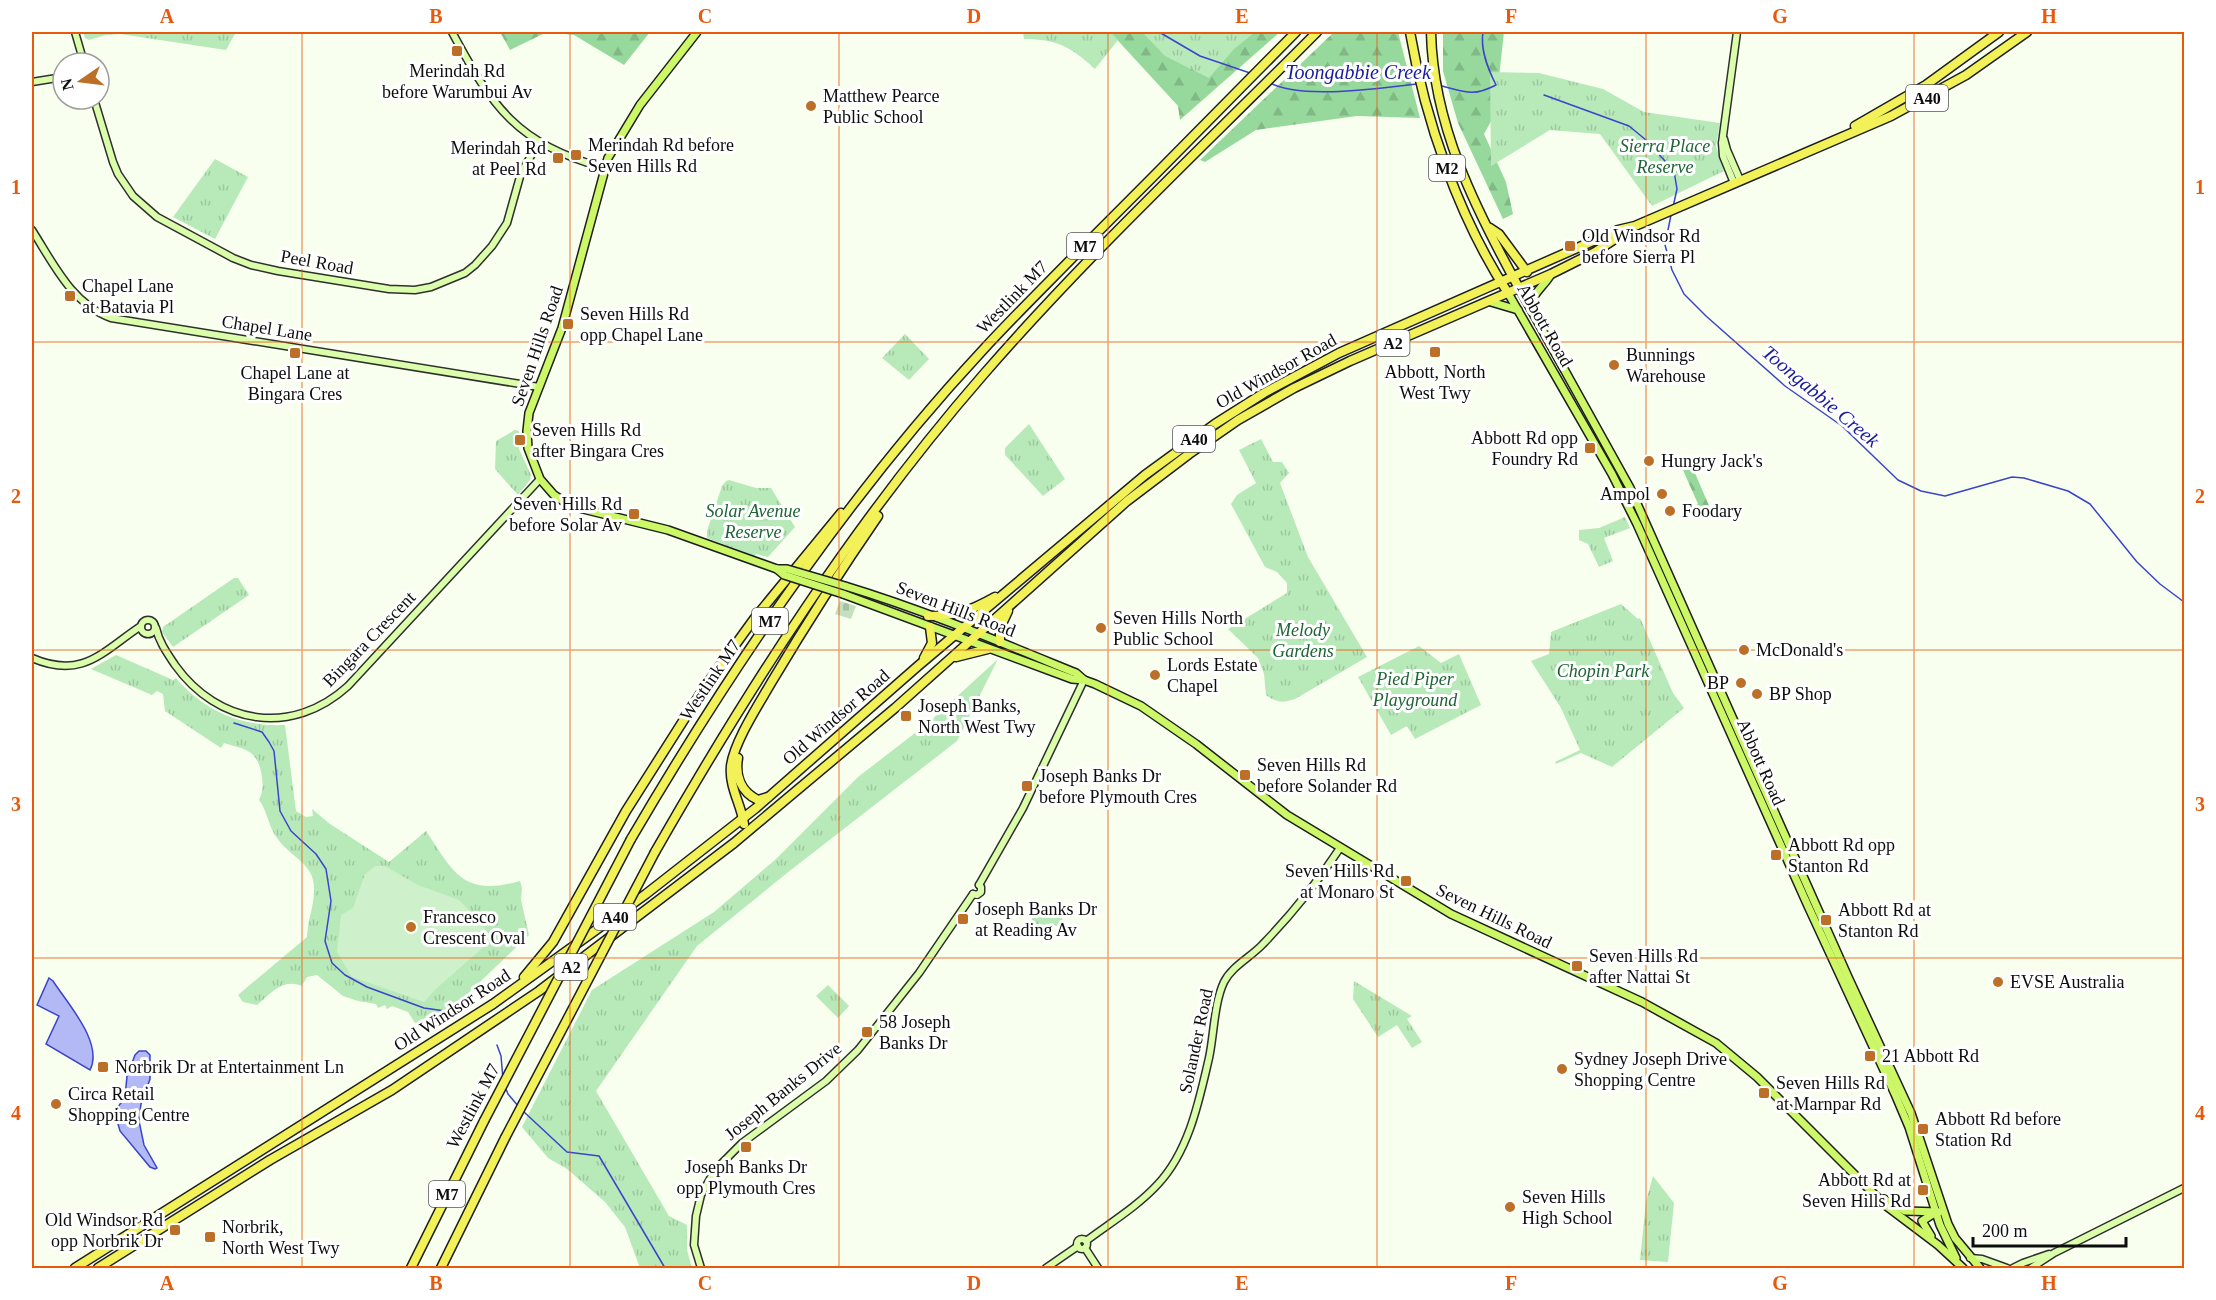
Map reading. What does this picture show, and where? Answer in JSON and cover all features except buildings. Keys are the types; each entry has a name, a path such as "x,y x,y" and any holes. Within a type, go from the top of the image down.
{"highway":[{"name":"Westlink M7","path":"411,1269 484,1121 631,838 681,754 793,586 864,491 981,351 1296,32"},
{"name":"Westlink M7","path":"441,1269 505,1138 558,1041 655,852 781,642 838,559 967,394 1043,307 1317,32"},
{"name":"M2","path":"1410,32 1427,108 1458,195 1501,282"},
{"name":"M2","path":"1431,32 1432,58 1441,109 1465,180 1514,278"},
{"name":"Old Windsor Road","path":"1818,146 1926,85 1999,32"},
{"name":"Old Windsor Road","path":"99,1269 270,1160 392,1090 500,1018 734,843 895,708 1127,501 1238,420 1294,388 1345,363 1491,302 1551,274 1595,252 1635,226 1659,214 1891,116 1966,75 2026,32"},
{"name":"M2","path":"1487,226 1499,234 1527,272"},
{"name":"Old Windsor Road","path":"75,1269 494,1004 646,894 771,795 918,666 1145,475 1178,450 1264,393 1339,353 1514,278 1618,230 1635,226"},
{"path":"1514,278 1520,288"},
{"name":"Abbott Road","path":"1501,282 1508,293"},
{"path":"1339,353 1345,363"},
{"path":"494,1004 530,971 553,942 609,840 663,751 743,633 899,442 926,415"},
{"path":"734,843 743,832 743,818 733,789 731,767 734,753 755,710 809,620 896,489 899,480"},
{"path":"928,616 948,616 966,612 1014,586"},
{"path":"1000,642 1002,620 1011,605"},
{"path":"918,666 931,647 933,639 930,627"},
{"path":"946,663 960,655 988,649"},
{"path":"755,710 739,751 738,774 747,794 761,800 771,795"},
{"path":"152,1235 156,1218"},
{"path":"146,1224 152,1235"}],"main road":[{"name":"Seven Hills Road","path":"696,32 640,105 614,145 604,168 562,328 529,413 526,431 530,457 540,479 554,495 571,506 668,530 777,569 787,569 988,649 1072,679 1084,680"},
{"path":"1531,309 1534,296 1551,274"},
{"name":"Abbott Road","path":"1520,288 1630,488 1911,1113 1940,1212 1944,1237 1962,1268"},
{"name":"Abbott Road","path":"1508,293 1612,474 1637,524 1804,899 1895,1094 1940,1212 1969,1257"},
{"path":"1491,302 1518,310"},
{"name":"Seven Hills Road","path":"846,592 877,595 1076,673 1084,680 1127,699 1153,714 1212,756 1287,815 1451,914 1642,1002 1716,1043 1757,1077 1886,1205 1938,1245 1962,1268"},
{"path":"866,593 872,603"},
{"name":"Seven Hills Road","path":"1876,1195 1905,1211 1940,1212"},
{"path":"1938,1245 1922,1224 1925,1218 1940,1212"},
{"path":"1969,1257 1980,1269"}],"street":[{"path":"75,32 81,51"},
{"path":"452,32 478,81 496,105 520,129 539,142 574,159 604,168"},
{"path":"1737,32 1725,123 1725,144 1737,182"},
{"path":"32,82 51,79"},
{"name":"Peel Road","path":"97,111 118,174 133,196 157,217 233,258 251,265 288,273 401,290 415,290 442,284 465,273 485,255 507,223 521,173 539,142"},
{"name":"Chapel Lane","path":"32,230 78,297 91,309 111,318 539,387"},
{"name":"Bingara Crescent","path":"156,628 164,648 185,678 196,690 225,707 260,718 288,717 314,710 339,694 362,671 540,479"},
{"path":"32,658 57,664 82,663 99,657 126,639 156,628 154,622 144,621 144,631"},
{"name":"Bingara Crescent","path":"144,631 164,648"},
{"name":"Joseph Banks Drive","path":"700,1269 694,1245 696,1216 701,1195 715,1170 742,1143 826,1081 858,1050 919,973 973,894 977,895 981,892 979,885 1023,808 1084,680"},
{"name":"Solander Road","path":"1081,1247 1079,1240 1086,1240 1151,1191 1169,1170 1185,1140 1194,1116 1210,1054 1224,983 1232,971 1249,958 1310,892 1340,848"},
{"path":"2032,1268 2054,1253 2184,1188"},
{"path":"1046,1269 1081,1247 1098,1269"},
{"path":"2013,1269 2054,1253"},
{"path":"1969,1257 1982,1259 2007,1269"}],"green space":[{"path":"83,32 236,32 226,50 120,34 89,40 85,38"},
{"path":"500,32 547,32 510,50"},
{"path":"550,32 650,32 624,65 574,35"},
{"path":"1023,32 1110,32 1118,40 1095,69 1071,50 1055,43 1024,39"},
{"path":"1110,32 1280,32 1180,120 1178,106"},
{"path":"1142,32 1255,32 1234,49 1209,78 1165,56"},
{"path":"1334,32 1358,34 1398,32 1420,118 1357,116 1256,130 1205,162 1200,160"},
{"path":"1443,32 1504,32 1495,114 1484,134 1506,182 1513,214 1503,219 1458,123 1443,71"},
{"name":"Sierra Place Reserve","path":"1490,72 1539,73 1603,89 1644,112 1720,123 1716,146 1724,171 1652,206 1600,134 1550,130 1491,166"},
{"path":"215,159 248,177 215,239 173,217"},
{"path":"905,334 929,359 909,380 882,358"},
{"path":"1029,424 1065,479 1043,496 1005,455 1005,448"},
{"path":"515,430 519,431 519,449 531,475 530,480 518,495 495,469 496,441"},
{"name":"Melody Gardens","path":"1261,439 1273,462 1282,462 1289,473 1280,483 1308,557 1367,657 1295,699 1283,702 1273,700 1266,695 1264,674 1258,658 1228,629 1287,593 1287,583 1277,572 1265,567 1231,504 1237,495 1256,483 1239,450"},
{"path":"1692,466 1710,508 1696,514 1693,507 1698,504 1683,470"},
{"name":"Solar Avenue Reserve","path":"729,480 756,488 771,488 795,527 768,557 756,554 755,556 707,538 707,531 722,486"},
{"path":"1625,517 1630,528 1604,538 1613,561 1599,567 1588,544 1579,540 1579,530 1599,528"},
{"path":"234,578 238,578 249,595 173,647 162,632 163,627"},
{"path":"840,601 856,606 851,619 835,614"},
{"name":"Chopin Park","path":"1621,604 1638,619 1640,618 1673,693 1684,708 1612,767 1581,753 1556,764 1555,762 1580,750 1561,708 1531,661 1549,654 1551,632"},
{"name":"Pied Piper Playground","path":"1419,646 1441,663 1459,654 1481,705 1415,739 1407,726 1391,735 1358,677"},
{"path":"116,655 173,680 176,678 199,700 225,715 254,723 285,725 296,811 306,817 313,816 312,809 330,824 389,862 426,831 444,859 462,878 485,886 520,881 521,900 529,935 459,1002 419,1029 408,1012 392,1006 387,1009 385,1005 378,1008 376,1004 343,996 317,975 307,977 302,986 283,985 257,1005 243,1002 238,995 307,937 314,893 312,876 307,868 280,842 272,829 259,800 262,777 258,761 254,756 250,752 224,743 221,748 165,711 163,694 157,691 152,695 91,669"},
{"path":"998,659 957,741 697,946 596,1091 669,1216 687,1225 687,1250 692,1268 640,1268 625,1227 605,1202 567,1169 548,1158 522,1127 592,990 714,912 776,859 858,777 928,723"},
{"name":"Francesco Crescent Oval","path":"375,866 385,866 418,885 459,900 493,939 424,1002 352,977 337,952 341,915 353,908 365,874"},
{"path":"1058,911 1066,926 1034,925 1030,913"},
{"path":"1354,981 1412,1016 1407,1019 1422,1042 1412,1048 1397,1025 1378,1037 1353,999"},
{"path":"828,985 849,1006 838,1018 816,996"},
{"path":"1653,1176 1674,1203 1668,1262 1640,1260 1646,1201"}],"water":[{"path":"49,978 75,1012 88,1036 93,1059 90,1070 46,1044 59,1016 37,1005"},
{"path":"139,1051 146,1051 150,1055 150,1079 141,1104 139,1121 144,1145 157,1168 155,1169 150,1167 120,1131 118,1124 118,1107 125,1097 127,1076 135,1055"}],"waterway":[{"name":"Toongabbie Creek","path":"1159,32 1200,56 1250,73"},
{"name":"Toongabbie Creek","path":"1442,86 1475,92 1496,85 1484,52 1483,32"},
{"name":"Toongabbie Creek","path":"1270,83 1284,88 1321,92 1417,84"},
{"name":"Toongabbie Creek","path":"1544,95 1629,126 1646,140 1674,171 1677,189 1673,207"},
{"name":"Toongabbie Creek","path":"1671,215 1665,245 1672,270 1684,294 1785,386 1842,426 1898,480 1921,491 1945,496 2012,477 2024,478 2068,491 2090,504 2137,562 2160,584 2184,602"},
{"path":"234,723 262,732 269,742 274,751 280,811 291,831 316,854 326,869 331,901 325,941 332,963 345,975 367,987 424,1008 452,1012 471,1001 474,1004"},
{"path":"497,1045 501,1056 503,1079"},
{"path":"506,1089 519,1107"},
{"path":"524,1112 567,1152 599,1156 665,1268"}],"place":[{"name":"Merindah Rd before Warumbui Av","path":"457,51"},
{"name":"Matthew Pearce Public School","path":"811,106"},
{"name":"Merindah Rd before Seven Hills Rd","path":"576,155"},
{"name":"Merindah Rd at Peel Rd","path":"558,158"},
{"name":"Old Windsor Rd before Sierra Pl","path":"1570,246"},
{"name":"Chapel Lane at Batavia Pl","path":"70,296"},
{"name":"Seven Hills Rd opp Chapel Lane","path":"568,324"},
{"name":"Abbott, North West Twy","path":"1435,352"},
{"name":"Chapel Lane at Bingara Cres","path":"295,353"},
{"name":"Bunnings Warehouse","path":"1614,365"},
{"name":"Seven Hills Rd after Bingara Cres","path":"520,440"},
{"name":"Abbott Rd opp Foundry Rd","path":"1590,448"},
{"name":"Hungry Jack's","path":"1649,461"},
{"name":"Ampol","path":"1662,494"},
{"name":"Foodary","path":"1670,511"},
{"name":"Seven Hills Rd before Solar Av","path":"634,514"},
{"name":"Seven Hills North Public School","path":"1101,628"},
{"name":"McDonald's","path":"1744,650"},
{"name":"Lords Estate Chapel","path":"1155,675"},
{"name":"BP","path":"1741,683"},
{"name":"BP Shop","path":"1757,694"},
{"name":"Joseph Banks, North West Twy","path":"906,716"},
{"name":"Seven Hills Rd before Solander Rd","path":"1245,775"},
{"name":"Joseph Banks Dr before Plymouth Cres","path":"1027,786"},
{"name":"Abbott Rd opp Stanton Rd","path":"1776,855"},
{"name":"Seven Hills Rd at Monaro St","path":"1406,881"},
{"name":"Joseph Banks Dr at Reading Av","path":"963,919"},
{"name":"Abbott Rd at Stanton Rd","path":"1826,920"},
{"name":"Francesco Crescent Oval","path":"411,927"},
{"name":"Seven Hills Rd after Nattai St","path":"1577,966"},
{"name":"EVSE Australia","path":"1998,982"},
{"name":"58 Joseph Banks Dr","path":"867,1032"},
{"name":"21 Abbott Rd","path":"1870,1056"},
{"name":"Norbrik Dr at Entertainment Ln","path":"103,1067"},
{"name":"Sydney Joseph Drive Shopping Centre","path":"1562,1069"},
{"name":"Seven Hills Rd at Marnpar Rd","path":"1764,1093"},
{"name":"Circa Retail Shopping Centre","path":"56,1104"},
{"name":"Abbott Rd before Station Rd","path":"1923,1129"},
{"name":"Joseph Banks Dr opp Plymouth Cres","path":"746,1147"},
{"name":"Abbott Rd at Seven Hills Rd","path":"1923,1190"},
{"name":"Seven Hills High School","path":"1510,1207"},
{"name":"Old Windsor Rd opp Norbrik Dr","path":"175,1230"},
{"name":"Norbrik, North West Twy","path":"210,1237"}]}
